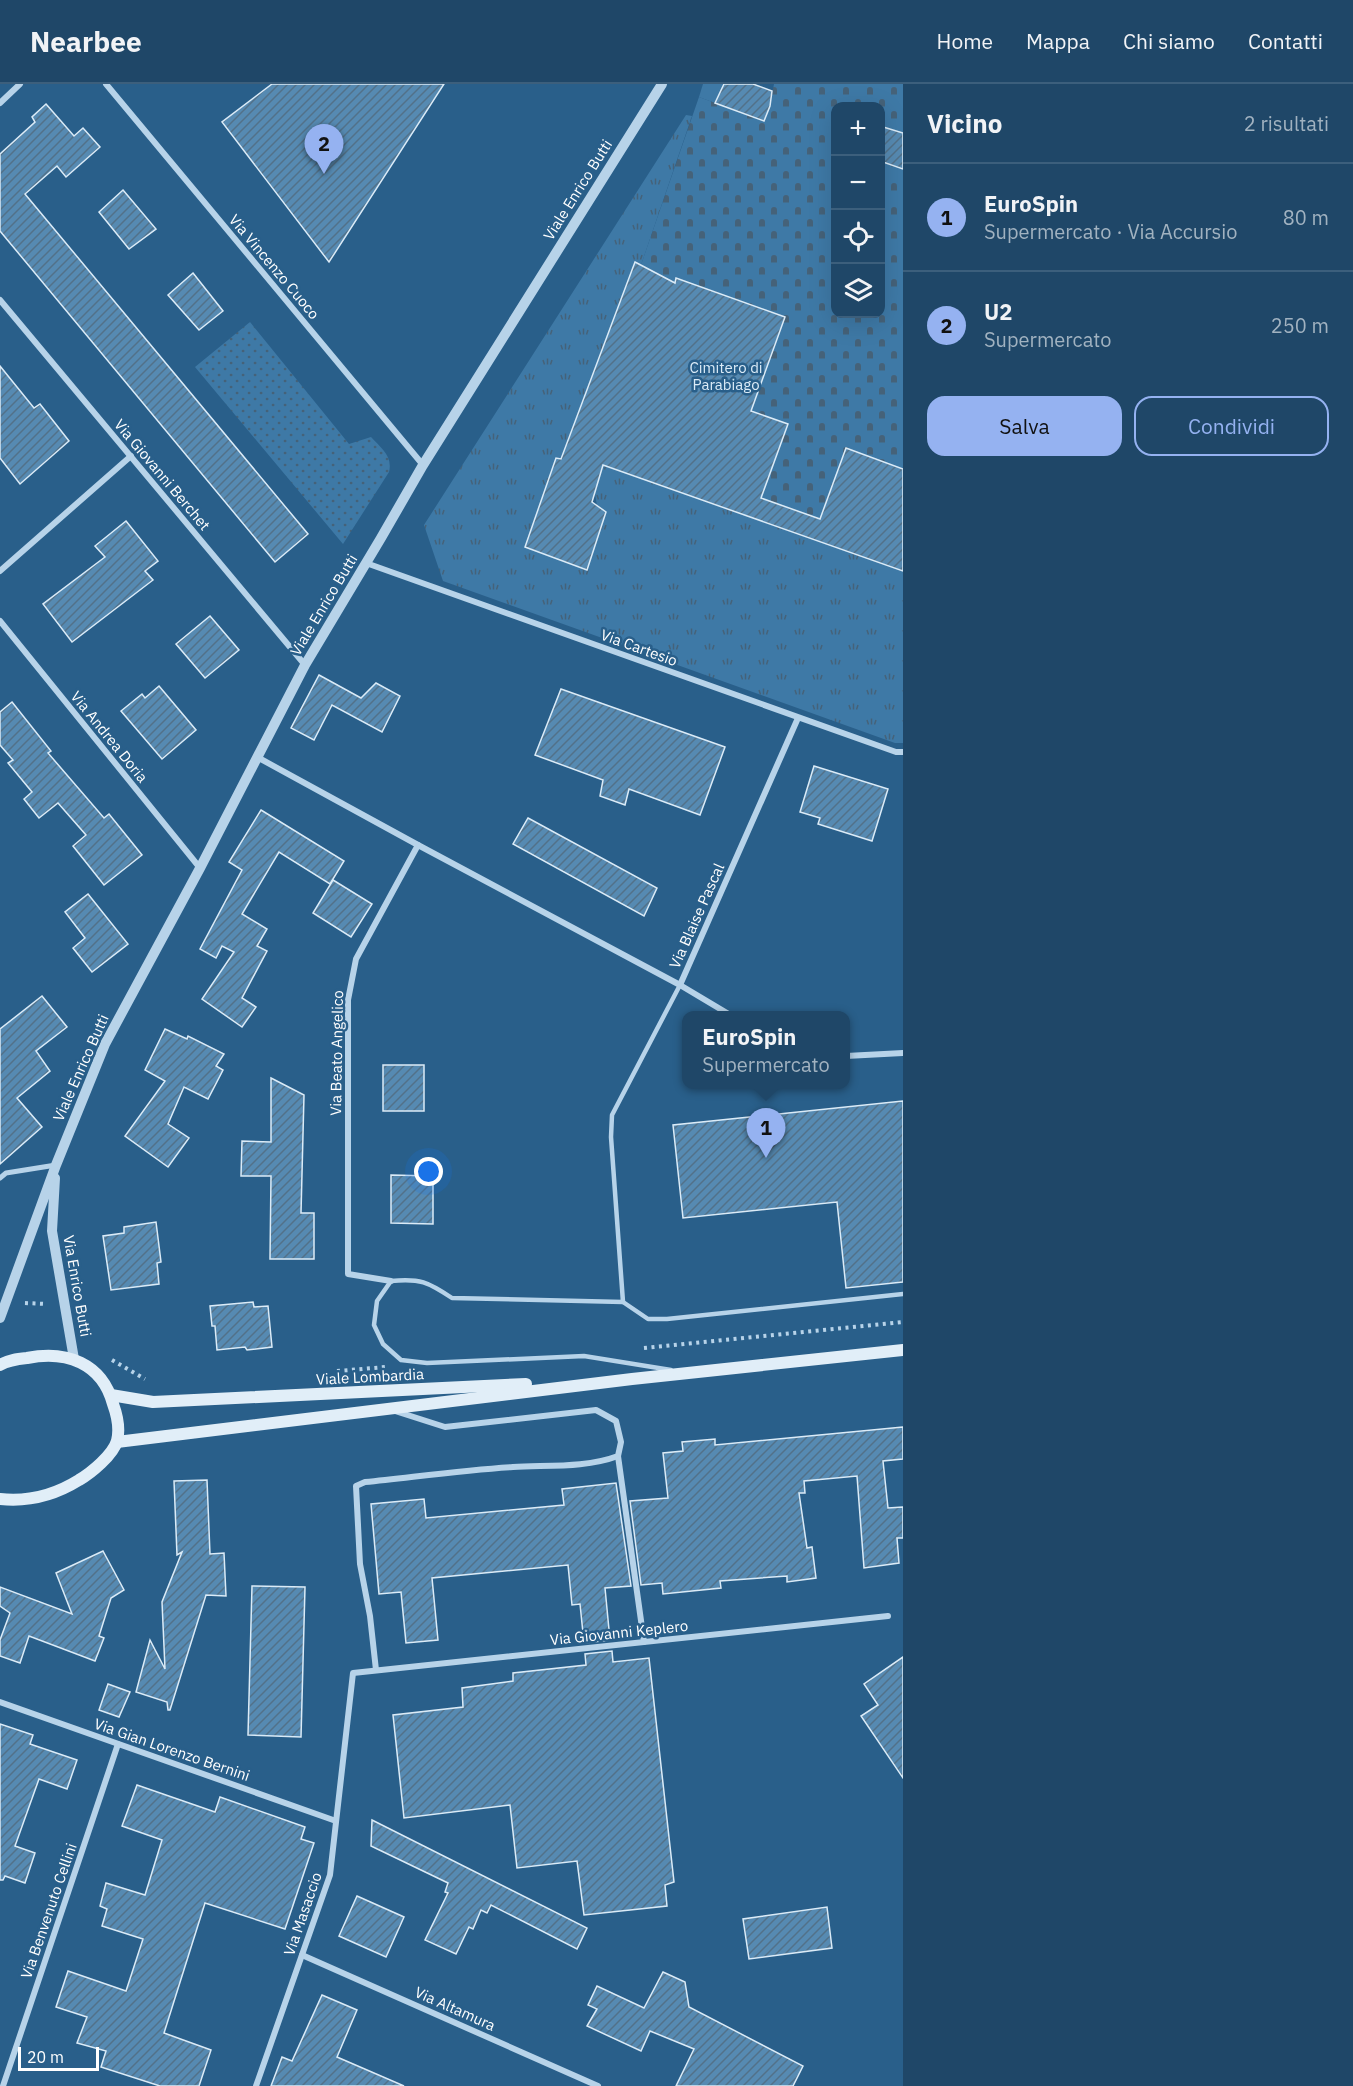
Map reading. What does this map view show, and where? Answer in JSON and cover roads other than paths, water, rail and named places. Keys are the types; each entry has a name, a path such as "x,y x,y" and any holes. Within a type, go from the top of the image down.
{"main road":[{"name":"Viale Lombardia","path":"117,1442 156,1435 632,1379 903,1350"},
{"path":"0,1365 6,1361 44,1354 75,1359 96,1372 111,1395 117,1418 117,1442 96,1470 61,1491 30,1499 0,1499"},
{"name":"Viale Lombardia","path":"111,1395 153,1402 632,1379"}],"street":[{"path":"0,103 20,84"},
{"name":"Via Vincenzo Cuoco","path":"106,84 423,465"},
{"name":"Viale Enrico Butti","path":"56,1165 105,1044 200,868 305,665 423,465 662,84"},
{"name":"Via Giovanni Berchet","path":"0,300 305,665"},
{"path":"0,572 131,456"},
{"name":"Via Cartesio","path":"366,563 798,718 896,752 903,752"},
{"name":"Via Andrea Doria","path":"0,621 200,868"},
{"name":"Via Blaise Pascal","path":"418,845 680,985 798,718"},
{"path":"257,757 418,845"},
{"name":"Via Beato Angelico","path":"391,1281 348,1274 348,1000 356,958 418,845"},
{"path":"680,985 724,1011"},
{"path":"850,1056 903,1053"},
{"path":"0,1178 6,1173 56,1165 0,1318"},
{"name":"Via Enrico Butti","path":"56,1165 52,1231 75,1359"},
{"path":"386,1408 445,1427 596,1410 616,1420 621,1442 618,1456 644,1642"},
{"path":"376,1671 370,1616 360,1564 356,1485 428,1475 601,1462 618,1456"},
{"name":"Via Giovanni Keplero","path":"353,1673 888,1616"},
{"name":"Via Masaccio","path":"256,2086 330,1875 353,1673"},
{"name":"Via Gian Lorenzo Bernini","path":"0,1702 336,1821"},
{"name":"Via Benvenuto Cellini","path":"3,2086 118,1744"},
{"name":"Via Altamura","path":"302,1955 598,2086"}],"lane":[{"path":"623,1302 610,1137 612,1115 680,985"},
{"path":"691,1373 584,1356 427,1363 401,1360 383,1344 374,1325 377,1301 391,1281 415,1279 436,1287 452,1298 623,1302 648,1318 667,1319 903,1294"}],"place":[{"name":"U2","path":"324,174"},
{"name":"EuroSpin","path":"766,1158"}],"park label":[{"name":"Cimitero di Parabiago","path":"726,376"}]}
